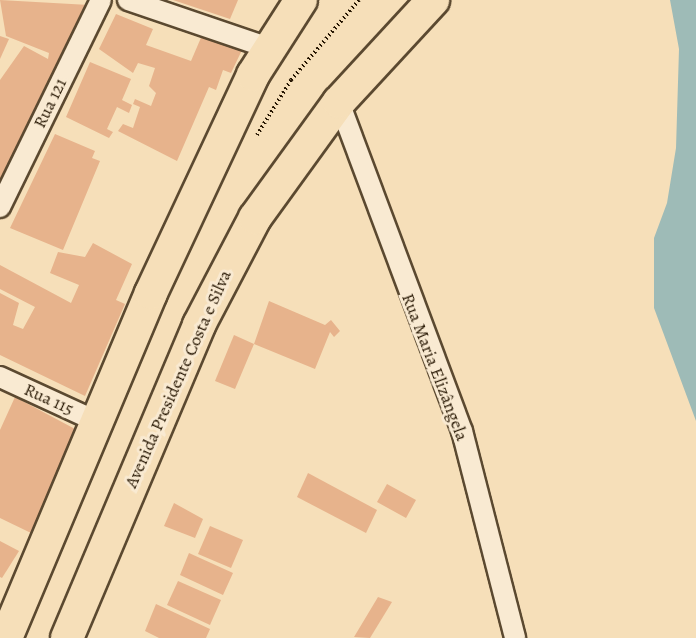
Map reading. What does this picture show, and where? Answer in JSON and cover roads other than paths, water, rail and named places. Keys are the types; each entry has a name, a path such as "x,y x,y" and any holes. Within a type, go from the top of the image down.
{"main road":[{"path":"6,638 151,293 269,48 301,0"},
{"name":"Avenida Presidente Costa e Silva","path":"67,638 223,274 283,173 339,102 433,0"}],"street":[{"name":"Rua 121","path":"0,207 101,0"},
{"path":"128,0 269,48"},
{"name":"Rua Maria Elizângela","path":"339,102 462,431 515,638"},
{"name":"Rua 115","path":"0,377 98,422"},
{"path":"501,638 510,616"}],"water":[{"path":"670,0 696,0 696,421 654,308 654,238 667,203 676,148 679,49"}]}
